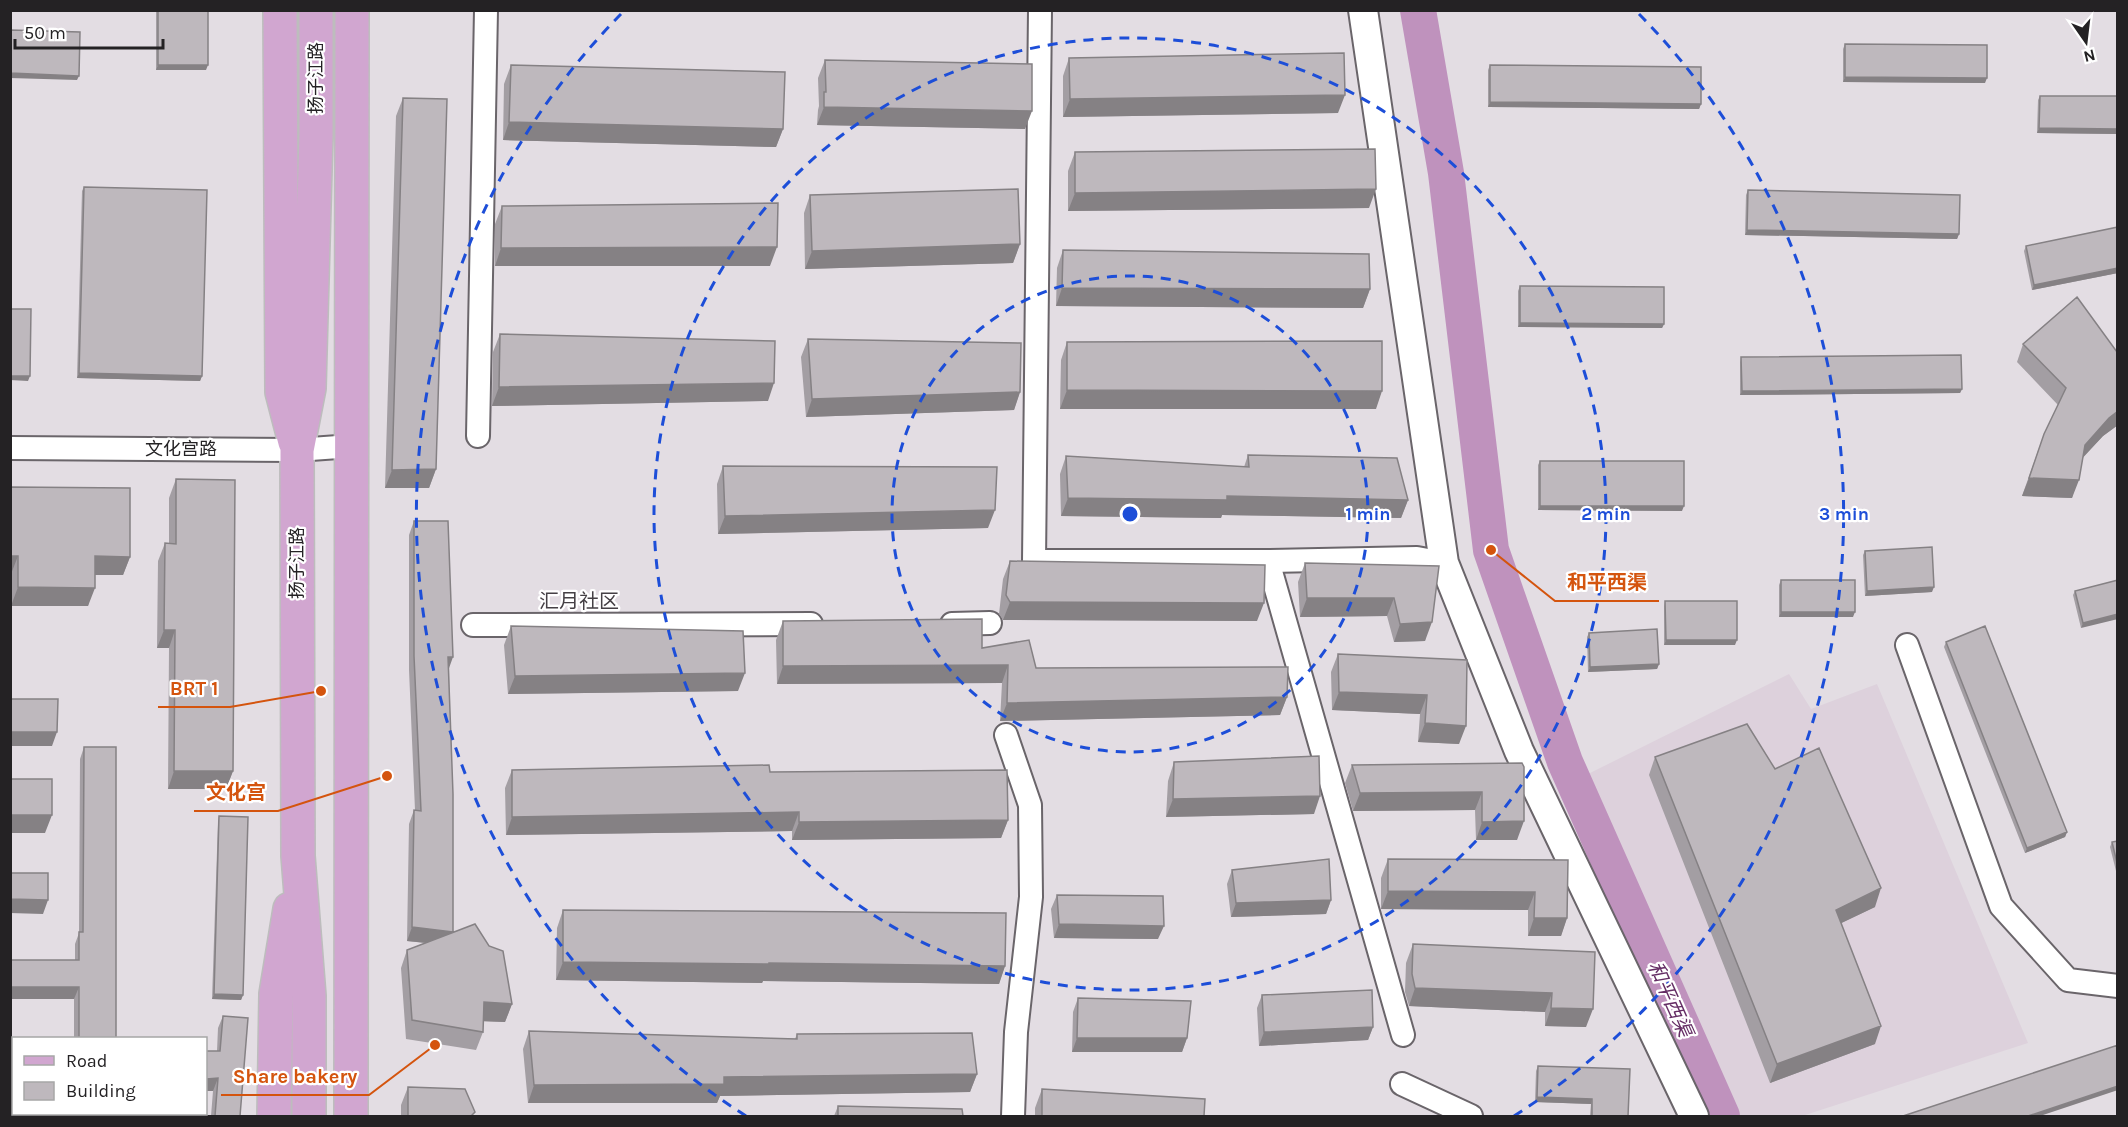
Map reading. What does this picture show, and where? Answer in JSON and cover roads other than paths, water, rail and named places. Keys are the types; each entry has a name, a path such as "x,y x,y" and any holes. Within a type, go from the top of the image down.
{"main road":[{"path":"280,10 282,392 297,450"},
{"name":"扬子江路","path":"309,1116 309,996 298,856 297,450 309,388 316,134 316,10"},
{"name":"扬子江路","path":"351,1116 352,10"},
{"path":"274,1116 276,994 298,856"}],"street":[{"path":"478,436 486,10"},
{"path":"1040,10 1034,561 1268,561 1417,558 1444,563"},
{"path":"1364,10 1444,563 1520,751 1694,1116"},
{"name":"文化宫路","path":"10,448 297,450 351,446"},
{"path":"1268,561 1403,1035"},
{"path":"931,624 990,623"},
{"path":"473,625 837,624"},
{"path":"1907,645 2001,906 2068,980 2118,986"},
{"path":"1006,735 1030,805 1031,897 1016,1032 1013,1116"},
{"path":"1402,1084 1471,1116"}],"waterway":[{"name":"和平西渠","path":"1418,10 1446,173 1491,550 1565,762 1722,1116"}],"place":[{"name":"和平西渠","path":"1491,550"},
{"name":"BRT 1","path":"321,691"},
{"name":"文化宫","path":"387,776"},
{"name":"Share bakery","path":"435,1045"}],"district":[{"name":"汇月社区","path":"579,601"}]}
